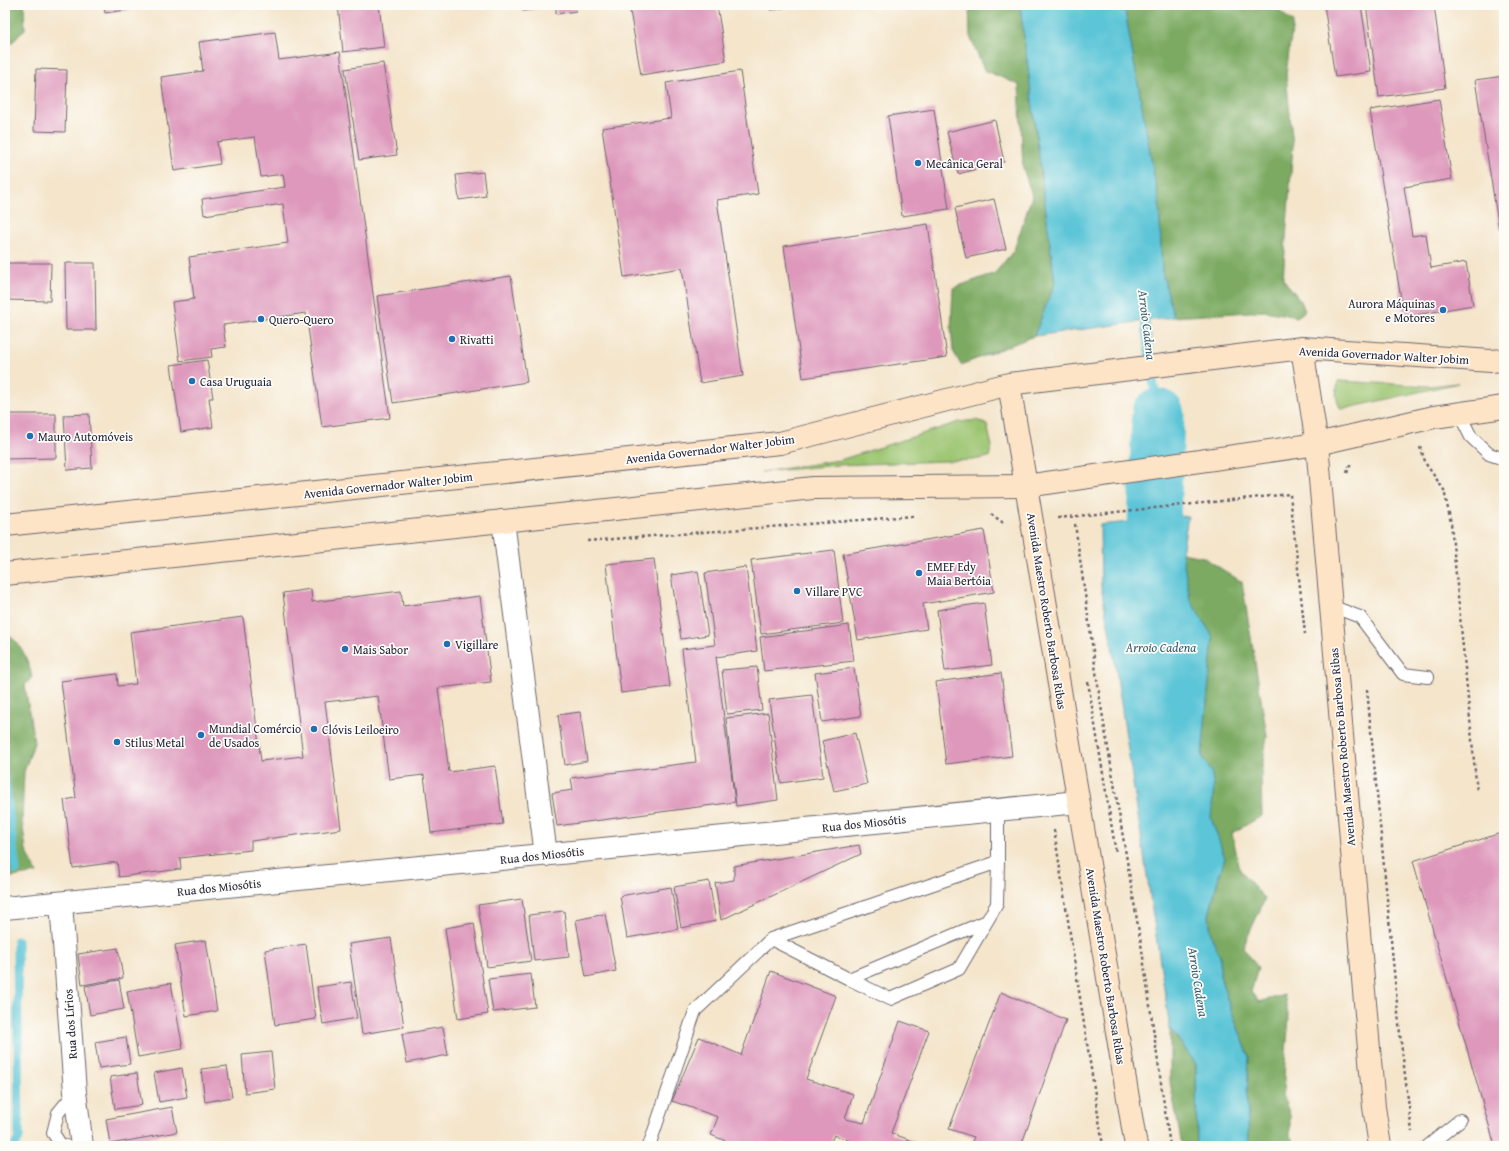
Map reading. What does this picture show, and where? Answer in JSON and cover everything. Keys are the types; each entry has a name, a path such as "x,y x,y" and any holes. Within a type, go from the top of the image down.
{"main road":[{"name":"Avenida Governador Walter Jobim","path":"5,526 780,443 1009,384 1302,348 1484,361 1504,360"},
{"name":"Avenida Maestro Roberto Barbosa Ribas","path":"1302,348 1317,444 1374,1107 1380,1146"},
{"name":"Avenida Maestro Roberto Barbosa Ribas","path":"1009,384 1136,1146"},
{"path":"5,574 813,488 1026,486 1317,444 1434,417 1504,407"}],"street":[{"path":"503,521 546,855"},
{"name":"Rua dos Miosótis","path":"5,908 1078,802"},
{"name":"Rua dos Lírios","path":"61,903 75,1092 82,1146"}],"lane":[{"path":"1459,413 1471,437 1489,454 1504,459"},
{"path":"1331,606 1360,617 1403,674 1428,677"},
{"path":"771,939 890,999 959,969 997,904 998,810"},
{"path":"649,1146 695,1011 771,939 998,862"},
{"path":"849,979 987,921"},
{"path":"66,1146 61,1145 53,1133 58,1113 75,1092"},
{"path":"1428,1146 1460,1120"}],"path":[{"path":"1426,444 1419,445 1426,464 1444,490 1451,523 1477,792"},
{"path":"1347,476 1349,467 1353,463"},
{"path":"1081,516 1290,494"},
{"path":"985,513 992,515 1005,524 1008,530"},
{"path":"582,541 915,516"},
{"path":"1075,524 1100,700 1142,950 1170,1146"},
{"path":"1367,687 1400,1034 1409,1116 1413,1138"},
{"path":"1050,804 1104,1146"}],"green space":[{"path":"5,5 24,5 25,29 5,50"},
{"path":"969,5 1020,5 1055,283 1034,336 961,365 953,351 951,328 953,288 995,273 1014,250 1032,196 1023,168 1019,85 984,70 970,36"},
{"path":"1124,5 1272,5 1293,22 1286,74 1293,146 1283,279 1301,301 1305,311 1297,317 1265,311 1174,317 1162,272 1159,203"},
{"path":"1338,381 1429,386 1458,383 1348,408 1340,408 1336,396"},
{"path":"977,420 987,425 992,446 989,457 973,460 838,465 761,472 840,460 959,422"},
{"path":"1182,553 1203,557 1242,582 1267,736 1261,774 1262,816 1232,833 1240,870 1265,899 1243,947 1258,968 1251,992 1259,1002 1284,995 1289,1019 1283,1096 1290,1115 1290,1136 1297,1146 1249,1146 1247,1094 1249,1056 1228,1002 1220,976 1220,955 1211,936 1209,915 1225,858 1211,818 1214,786 1211,772 1202,756 1213,638 1190,600"},
{"path":"5,632 20,646 28,663 32,677 25,685 34,743 24,772 22,820 26,850 37,873 5,878"},
{"path":"1170,1028 1196,1064 1197,1146 1182,1146 1170,1082"}],"water":[{"name":"Arroio Cadena","path":"1020,5 1124,5 1159,203 1162,272 1174,317 1034,336 1055,283"},
{"name":"Arroio Cadena","path":"1188,516 1182,553 1190,600 1213,637 1202,756 1211,771 1214,786 1211,818 1225,858 1209,915 1211,936 1220,955 1220,976 1228,1002 1249,1056 1247,1094 1249,1146 1197,1146 1196,1064 1170,1028 1114,657 1101,586 1100,525"}],"building":[{"path":"104,5 154,5 154,6 105,13"},
{"path":"338,5 379,5 384,47 343,52"},
{"path":"522,5 575,5 576,11 556,14 556,6 523,11"},
{"path":"629,5 717,5 726,61 641,75"},
{"path":"769,5 795,5 795,6 770,10"},
{"path":"1324,5 1361,5 1371,72 1335,77"},
{"path":"1366,5 1434,5 1445,88 1379,97"},
{"path":"275,32 279,60 340,52 390,418 322,427 306,313 223,325 226,347 211,349 212,357 180,361 172,302 194,299 189,257 288,243 283,204 204,215 202,199 285,187 283,174 261,177 255,137 217,142 220,164 174,171 161,77 203,71 199,42"},
{"path":"383,63 397,155 359,160 345,69"},
{"path":"36,69 67,70 65,132 34,131"},
{"path":"740,71 758,194 717,200 743,376 700,383 682,268 624,277 602,128 671,118 666,83"},
{"path":"1504,76 1504,228 1499,229 1475,80"},
{"path":"1439,99 1452,179 1404,187 1412,236 1426,234 1431,268 1466,262 1473,305 1404,317 1370,110"},
{"name":"Mecânica Geral","path":"934,109 949,209 902,216 888,116"},
{"path":"995,120 1004,162 958,174 947,132"},
{"path":"483,172 486,196 459,200 456,175"},
{"path":"994,199 1006,249 966,258 955,208"},
{"path":"928,224 947,357 803,378 784,246"},
{"path":"5,263 51,263 50,301 5,300"},
{"path":"65,263 95,263 96,330 66,330"},
{"name":"Rivatti","path":"511,276 527,382 393,403 377,296"},
{"name":"Casa Uruguaia","path":"207,360 213,398 209,398 213,427 181,432 171,365"},
{"name":"Mauro Automóveis","path":"5,414 56,414 56,458 5,459"},
{"path":"89,414 92,468 67,470 64,415"},
{"name":"EMEF Edy Maia Bertóia","path":"984,530 994,592 923,604 927,629 858,640 843,554"},
{"name":"Villare PVC","path":"834,550 843,623 761,634 751,560"},
{"path":"654,559 670,687 621,693 606,564"},
{"path":"746,567 757,651 716,657 735,802 557,826 552,793 573,790 571,778 696,762 682,649 715,645 705,573"},
{"path":"698,571 708,635 681,639 671,575"},
{"path":"311,589 312,602 401,591 403,606 480,596 491,682 438,688 449,772 495,766 503,824 431,833 424,775 389,779 378,696 325,702 341,829 251,841 251,850 180,858 181,869 119,877 117,862 73,868 64,800 76,798 61,681 117,674 118,686 136,684 130,632 243,617 261,761 303,756 283,593"},
{"path":"984,603 992,665 945,671 937,610"},
{"path":"849,625 854,661 764,671 760,637"},
{"path":"757,667 762,710 727,714 722,670"},
{"path":"854,668 861,716 822,722 815,673"},
{"path":"1001,673 1012,756 946,764 936,682"},
{"path":"812,695 823,777 781,783 769,700"},
{"path":"580,712 587,761 565,765 558,715"},
{"path":"768,713 778,800 736,806 726,718"},
{"path":"855,733 867,784 834,791 822,741"},
{"path":"1504,832 1504,1146 1495,1146 1413,861"},
{"path":"859,845 861,854 721,920 715,883 734,880 734,866"},
{"path":"709,881 716,921 681,928 674,887"},
{"path":"671,887 678,929 627,938 620,896"},
{"path":"522,899 531,961 487,967 478,905"},
{"path":"564,911 569,957 534,961 529,915"},
{"path":"605,914 616,971 586,977 576,920"},
{"path":"474,923 488,1014 458,1019 445,928"},
{"path":"391,938 404,1027 362,1034 349,944"},
{"path":"206,940 217,1011 186,1016 175,945"},
{"path":"306,944 316,1019 275,1025 265,950"},
{"path":"118,948 123,978 82,985 78,954"},
{"path":"771,971 836,996 806,1079 853,1094 845,1119 864,1123 900,1021 929,1031 891,1133 926,1146 864,1146 834,1135 829,1146 790,1146 782,1143 781,1146 738,1146 711,1135 718,1117 672,1101 699,1037 741,1055"},
{"path":"531,974 535,1007 493,1012 488,979"},
{"path":"119,980 124,1009 90,1015 85,986"},
{"path":"351,982 357,1018 323,1024 317,987"},
{"path":"171,983 183,1049 138,1057 127,991"},
{"path":"1001,992 1066,1020 1021,1146 970,1146 974,1137 949,1129"},
{"path":"443,1027 448,1055 407,1063 402,1034"},
{"path":"126,1037 130,1064 99,1068 95,1042"},
{"path":"271,1052 275,1089 245,1093 242,1055"},
{"path":"227,1066 232,1097 205,1102 201,1069"},
{"path":"182,1068 187,1097 159,1102 154,1073"},
{"path":"137,1073 142,1105 115,1109 110,1077"},
{"path":"172,1107 177,1132 110,1144 106,1119"}],"waterway":[{"name":"Arroio Cadena","path":"1143,310 1158,415"},
{"name":"Arroio Cadena","path":"1158,415 1153,552 1158,592"},
{"name":"Arroio Cadena","path":"5,780 16,870"},
{"name":"Arroio Cadena","path":"15,1146 19,1138 17,941"}],"place":[{"name":"Mecânica Geral","path":"918,163"},
{"name":"Aurora Máquinas e Motores","path":"1443,310"},
{"name":"Quero-Quero","path":"261,319"},
{"name":"Rivatti","path":"452,339"},
{"name":"Casa Uruguaia","path":"192,381"},
{"name":"Mauro Automóveis","path":"30,436"},
{"name":"EMEF Edy Maia Bertóia","path":"919,573"},
{"name":"Villare PVC","path":"797,591"},
{"name":"Vigillare","path":"447,644"},
{"name":"Mais Sabor","path":"345,649"},
{"name":"Clóvis Leiloeiro","path":"314,729"},
{"name":"Mundial Comércio de Usados","path":"201,735"},
{"name":"Stilus Metal","path":"117,742"}]}
